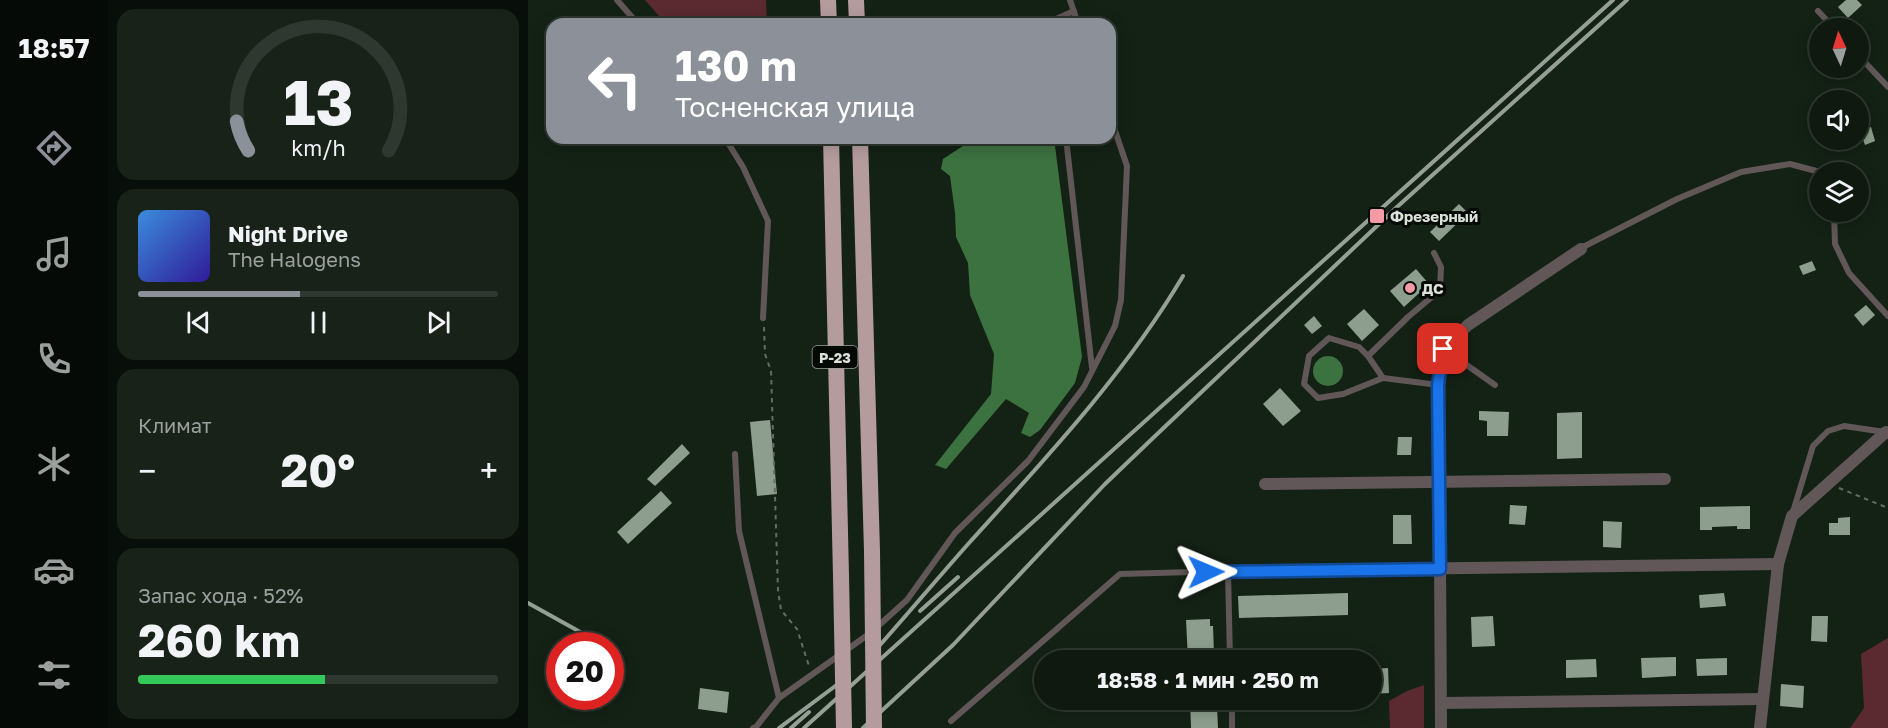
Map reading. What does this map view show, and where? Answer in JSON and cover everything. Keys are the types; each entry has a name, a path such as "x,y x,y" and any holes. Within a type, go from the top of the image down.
{"highway":[{"path":"828,0 829,18"},
{"path":"856,0 857,18"},
{"name":"Р-23","path":"831,144 844,728"},
{"name":"Р-23","path":"860,144 872,550 874,728"}],"street":[{"path":"1441,728 1438,385 1443,349 1468,325 1581,249"},
{"path":"1760,728 1778,564 1791,516 1887,432"},
{"path":"1265,484 1665,479"},
{"path":"1228,572 1778,564"},
{"path":"1441,703 1763,699"}],"lane":[{"path":"617,0 633,18"},
{"path":"1070,0 1076,18"},
{"path":"1059,18 1074,11"},
{"path":"1818,11 1825,18"},
{"path":"1869,67 1888,87"},
{"path":"753,728 780,698 869,634 907,600 955,533 1028,461 1084,387 1115,326 1121,300 1127,166 1116,134"},
{"path":"729,144 743,167 768,221 763,318"},
{"path":"1067,144 1092,369"},
{"path":"1581,249 1677,199 1741,172 1790,164 1809,169"},
{"path":"1834,222 1835,244 1850,273 1888,316"},
{"path":"1368,356 1440,290 1441,267 1434,253"},
{"path":"1383,378 1359,346 1329,338 1309,356 1304,384 1318,398 1343,394 1383,378 1438,385"},
{"path":"1443,349 1496,386"},
{"path":"1791,516 1813,446 1828,431 1844,426 1887,432"},
{"path":"735,454 739,531 780,698"},
{"path":"951,721 1120,574 1228,572 1230,650"},
{"path":"1232,710 1232,728"}],"path":[{"path":"763,318 765,354 771,371 778,590 781,610 797,629 813,674"},
{"path":"1828,483 1888,508"}],"shaded area":[{"path":"645,0 766,0 767,18 661,18"},
{"path":"966,144 1055,144 1082,357 1075,383 1040,430 1030,437 1021,433 1029,413 1006,399 946,469 935,465 991,394 994,354 970,295 968,263 956,237 950,176 941,169 943,159"},
{"path":"1328,356 1339,360 1343,371 1339,382 1328,386 1317,382 1313,371 1317,360"},
{"path":"1888,638 1888,728 1850,728 1864,708 1861,654"},
{"path":"1424,685 1424,728 1390,728 1389,701"}],"building":[{"path":"1846,0 1857,0 1862,5 1848,18 1838,7"},
{"path":"1871,127 1875,141 1869,143 1869,128"},
{"path":"1459,204 1468,213 1439,241 1430,232"},
{"path":"1812,261 1816,270 1803,275 1799,266"},
{"name":"ДС","path":"1416,269 1429,284 1404,307 1390,291"},
{"path":"1866,305 1875,315 1863,326 1854,315"},
{"path":"1364,309 1379,325 1362,341 1347,324"},
{"path":"1314,316 1322,326 1312,334 1304,325"},
{"path":"1280,388 1301,411 1283,426 1263,404"},
{"path":"1479,411 1509,412 1508,436 1487,436 1487,421 1479,420"},
{"path":"1582,412 1582,458 1557,459 1557,413"},
{"path":"770,420 777,494 757,496 750,422"},
{"path":"1398,437 1412,437 1411,455 1397,455"},
{"path":"682,444 690,453 655,486 647,479"},
{"path":"661,491 672,503 628,544 617,532"},
{"path":"1510,505 1527,506 1525,525 1509,524"},
{"path":"1750,506 1750,529 1737,529 1737,526 1700,530 1700,507"},
{"path":"1393,515 1411,515 1412,544 1393,544"},
{"path":"1850,517 1850,535 1829,535 1829,523 1838,523 1838,518"},
{"path":"1603,521 1622,522 1621,548 1603,547"},
{"path":"1348,593 1348,615 1239,618 1238,596"},
{"path":"1724,593 1726,606 1700,608 1699,595"},
{"path":"1493,616 1495,646 1472,647 1471,617"},
{"path":"1812,616 1828,616 1827,642 1811,641"},
{"path":"1210,619 1210,626 1213,626 1214,650 1188,650 1186,620"},
{"path":"1676,657 1676,676 1642,678 1641,658"},
{"path":"1727,658 1727,675 1697,676 1696,659"},
{"path":"1596,659 1597,677 1566,678 1566,660"},
{"path":"1382,668 1388,668 1389,693 1382,693"},
{"path":"1781,684 1804,686 1803,708 1780,706"},
{"path":"700,688 729,692 727,713 698,709"},
{"path":"1190,710 1217,710 1218,728 1191,728"}],"railway":[{"path":"804,728 1613,0"},
{"path":"863,728 953,645 1105,484 1153,438 1397,207 1627,0"},
{"path":"873,653 1083,415 1136,347 1183,276"},
{"path":"920,611 958,577"},
{"path":"528,603 580,632"},
{"path":"779,728 842,681"},
{"path":"791,728 809,712"}],"place":[{"name":"Фрезерный","path":"1377,216"},
{"name":"ДС","path":"1410,288"}],"route":[{"path":"1206,572 1440,569 1438,385 1443,349"}]}
